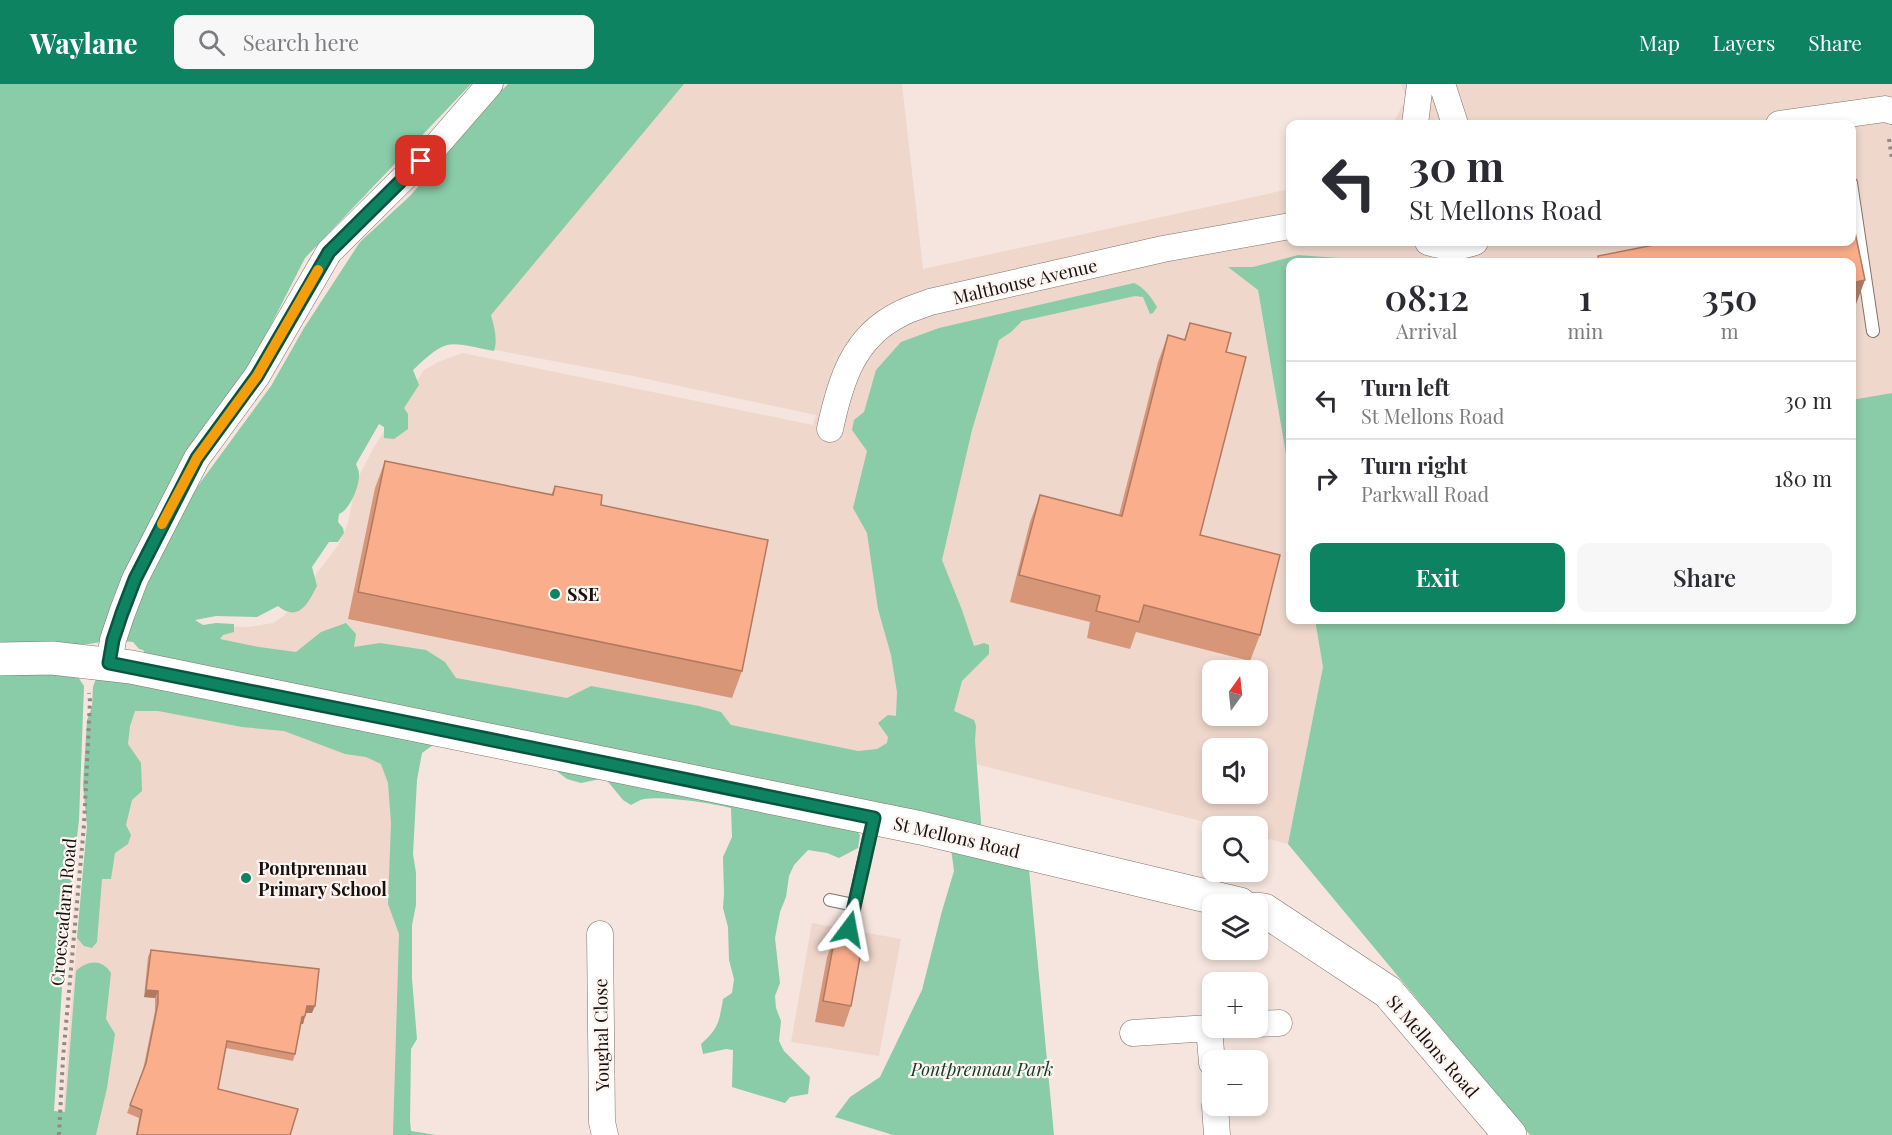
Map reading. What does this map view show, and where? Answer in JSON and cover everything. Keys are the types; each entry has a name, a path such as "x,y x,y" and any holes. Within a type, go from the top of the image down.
{"main road":[{"name":"St Mellons Road","path":"0,659 52,658 109,663 874,818 1202,895"},
{"name":"St Mellons Road","path":"1268,913 1388,992 1510,1135"}],"street":[{"path":"109,663 116,631 135,579 197,458 257,376 329,252 436,146 490,84"},
{"path":"1416,120 1420,84"},
{"path":"1442,84 1454,120"},
{"path":"1807,120 1885,109 1892,111"},
{"name":"Malthouse Avenue","path":"830,429 838,395 850,362 861,345 877,328 899,314 930,303 1163,249 1286,227"},
{"path":"1444,246 1471,250"},
{"name":"Youghal Close","path":"600,934 602,1122 605,1135"},
{"path":"1133,1033 1202,1029"},
{"path":"1216,1116 1217,1135"}],"lane":[{"path":"1856,215 1874,331"},
{"path":"849,929 874,818"},
{"path":"830,900 854,905"}],"path":[{"name":"Croescadarn Road","path":"59,1135 63,1058 84,825 90,701 88,692"}],"shaded area":[{"path":"684,84 902,84 923,269 1286,190 1286,246 1856,246 1856,120 1395,120 1406,98 1401,84 1892,84 1892,393 1856,399 1856,258 1340,258 1298,255 1254,268 1286,455 1286,624 1316,624 1324,672 1288,844 1268,839 1268,816 1202,816 1202,821 912,748 877,773 180,637 217,626 249,627 273,623 285,615 339,544 348,523 359,476 374,447 424,370 463,353 813,425 816,415 633,376 458,343 570,219"},
{"name":"Pontprennau Primary School","path":"107,676 416,734 398,1135 62,1135 87,826 93,687"},
{"path":"812,923 901,939 879,1056 791,1042"}],"green space":[{"path":"0,84 471,84 305,258 248,370 189,498 271,386 304,328 360,242 411,195 508,84 684,84 491,315 496,338 494,351 464,345 447,345 433,352 413,370 419,385 404,408 408,414 408,429 394,439 384,438 384,427 379,424 356,464 359,479 354,497 347,508 339,514 338,522 344,533 338,542 329,542 312,567 317,586 302,609 292,612 285,611 278,606 257,617 216,616 195,620 203,625 234,624 234,632 223,635 220,639 259,647 296,652 321,632 346,623 356,634 354,647 380,643 426,650 445,662 456,678 567,698 591,686 721,712 731,725 858,751 877,749 887,743 888,737 878,723 888,715 896,716 897,692 891,655 878,609 867,533 853,508 867,451 852,430 854,420 864,412 876,370 901,342 939,328 1134,283 1150,296 1157,307 1150,314 1143,297 1135,296 1022,321 999,340 972,430 942,560 974,646 984,643 989,645 989,654 962,681 954,711 974,720 976,726 975,741 982,835 849,821 860,835 858,848 839,858 827,853 808,850 794,865 789,876 775,938 780,983 775,996 776,1008 781,1021 779,1041 784,1051 810,1077 808,1094 790,1097 785,1103 732,1087 733,1050 726,1049 703,1054 701,1044 717,1024 723,999 732,993 734,979 729,960 728,927 723,908 723,857 732,837 731,808 664,798 644,799 631,805 623,800 605,778 581,783 567,779 550,766 433,745 422,753 417,780 413,854 416,873 416,905 412,925 412,979 417,1039 411,1049 410,1121 411,1131 436,1135 393,1135 399,934 388,904 391,823 388,783 381,764 366,757 345,754 284,731 242,727 158,711 135,711 128,744 141,763 142,791 132,800 126,825 131,835 128,844 115,853 111,879 102,879 97,942 92,948 84,946 77,938 87,826 83,785 87,720 92,707 93,687 95,681 103,673 152,665 143,650 133,642 113,640 89,644 0,647"},
{"path":"1298,255 1340,258 1287,258"},
{"path":"1286,258 1286,454 1258,290 1228,267 1253,267"},
{"path":"1892,393 1892,1135 1530,1135 1288,844 1323,667 1316,624 1856,624 1856,399"},
{"path":"0,667 78,677 84,686 79,820 65,941 54,1111 65,1112 76,971 90,963 99,963 111,973 106,1019 115,1034 107,1088 96,1135 0,1135"},
{"name":"Pontprennau Park","path":"950,841 1029,869 1054,1135 893,1135 835,1117 850,1097 880,1077 922,990 954,871"}],"building":[{"path":"1856,237 1865,280 1856,282 1856,258 1598,258 1598,256 1649,246 1856,246"},
{"path":"1190,323 1231,333 1226,352 1246,357 1200,535 1280,555 1260,635 1144,605 1139,622 1096,611 1100,596 1019,575 1040,495 1122,516 1168,335 1185,340"},
{"path":"385,461 553,495 555,486 602,495 601,505 768,540 742,671 358,592"},
{"path":"835,936 863,941 851,1006 823,1001"},
{"path":"151,950 319,969 315,1006 307,1006 305,1016 302,1017 295,1054 227,1041 218,1089 298,1109 290,1135 137,1135 142,1110 130,1105 146,1063 158,1003 158,991 146,990"}],"slow traffic":[{"path":"162,524 197,458 257,376 318,270"}],"place":[{"name":"SSE","path":"555,594"},
{"name":"Pontprennau Primary School","path":"246,878"}],"route":[{"path":"421,161 329,252 257,376 197,458 135,579 113,640 109,663 874,818 849,929"}]}
